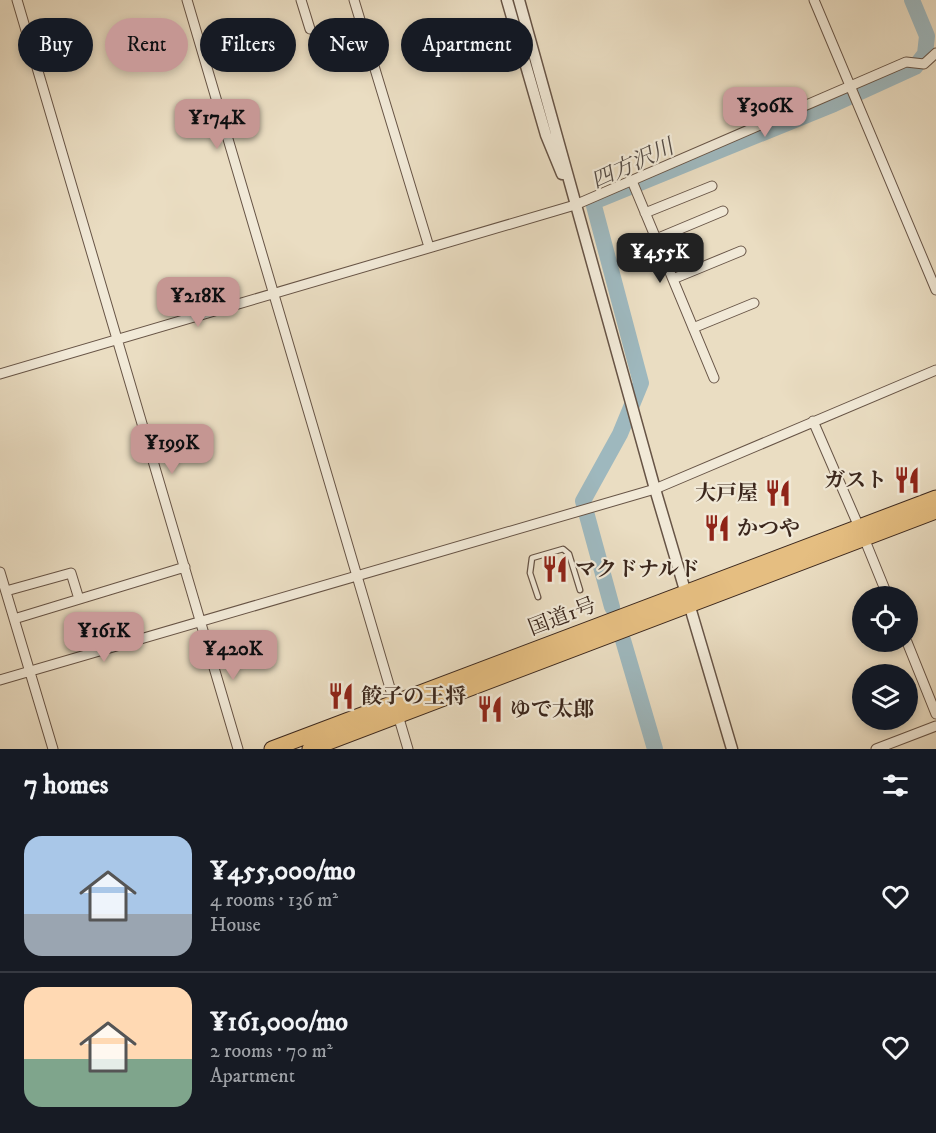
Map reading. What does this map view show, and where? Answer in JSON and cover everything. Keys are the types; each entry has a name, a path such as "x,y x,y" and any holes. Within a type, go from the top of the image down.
{"highway":[{"name":"国道1号","path":"862,533 936,498"},
{"name":"国道1号","path":"272,749 396,709 687,597 862,533 936,511"},
{"name":"国道1号","path":"310,749 396,709"}],"street":[{"path":"17,0 238,749"},
{"path":"187,0 408,749"},
{"path":"302,0 308,22"},
{"path":"354,0 429,247"},
{"path":"507,0 546,135 575,204"},
{"path":"519,0 655,489 732,749"},
{"path":"814,0 936,290"},
{"path":"0,374 575,204 850,88 906,62 924,64 936,53"},
{"path":"632,181 714,378"},
{"path":"645,213 712,186"},
{"path":"656,239 723,211"},
{"path":"673,279 741,251"},
{"path":"693,328 754,303"},
{"path":"0,680 655,489 936,370"},
{"path":"813,421 884,586"},
{"path":"14,619 185,567"},
{"path":"0,572 53,749"},
{"path":"6,591 71,573 79,599"},
{"path":"911,652 936,714"},
{"path":"876,749 936,726"}],"lane":[{"path":"538,597 530,573 532,558 563,549 569,554 580,590"}],"waterway":[{"name":"四方沢川","path":"612,607 583,501 620,434 641,383 593,202 834,104 915,67 925,54 927,36 912,0"},
{"name":"四方沢川","path":"623,640 655,749"}],"place":[{"name":"ガスト","path":"907,480"},
{"name":"大戸屋","path":"778,493"},
{"name":"かつや","path":"717,528"},
{"name":"マクドナルド","path":"555,569"},
{"name":"餃子の王将","path":"341,696"},
{"name":"ゆで太郎","path":"490,709"}]}
